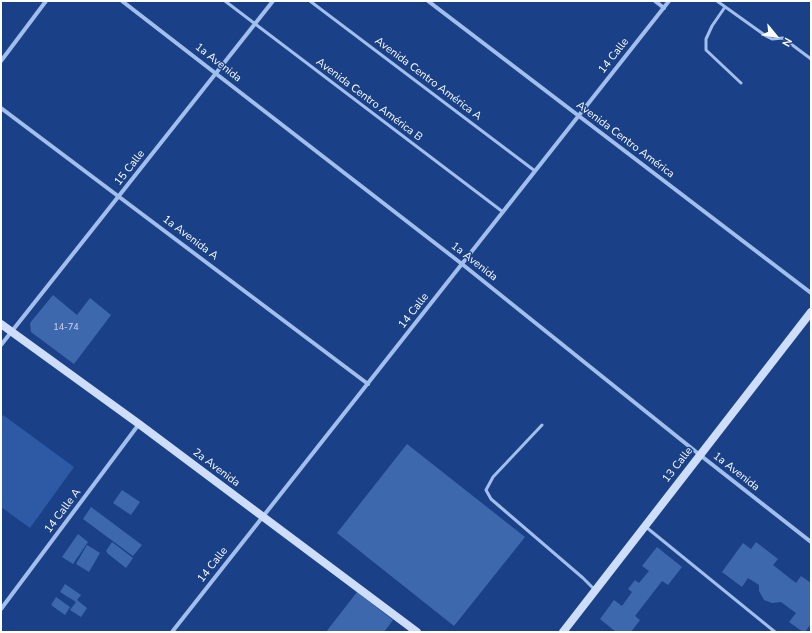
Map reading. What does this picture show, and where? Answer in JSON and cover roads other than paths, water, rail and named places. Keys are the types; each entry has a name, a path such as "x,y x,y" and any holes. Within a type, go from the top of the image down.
{"street":[{"path":"1,61 46,1"},
{"name":"1a Avenida","path":"122,1 462,264 811,542"},
{"name":"15 Calle","path":"1,345 273,1"},
{"name":"Avenida Centro América","path":"428,1 811,293"},
{"path":"655,1 664,8"},
{"name":"14 Calle","path":"172,632 669,1"},
{"name":"1a Avenida A","path":"1,108 368,384"},
{"name":"13 Calle","path":"563,632 811,312"},
{"name":"2a Avenida","path":"1,324 417,632"},
{"name":"14 Calle A","path":"1,609 138,424"}],"lane":[{"name":"Avenida Centro América B","path":"225,1 503,212"},
{"name":"Avenida Centro América A","path":"310,1 535,172"},
{"path":"717,1 766,36 772,39 783,38 811,59"},
{"path":"725,7 712,26 706,39 706,50 741,83"},
{"path":"542,425 493,478 486,490 491,499 595,590"},
{"path":"645,526 775,632"}]}
